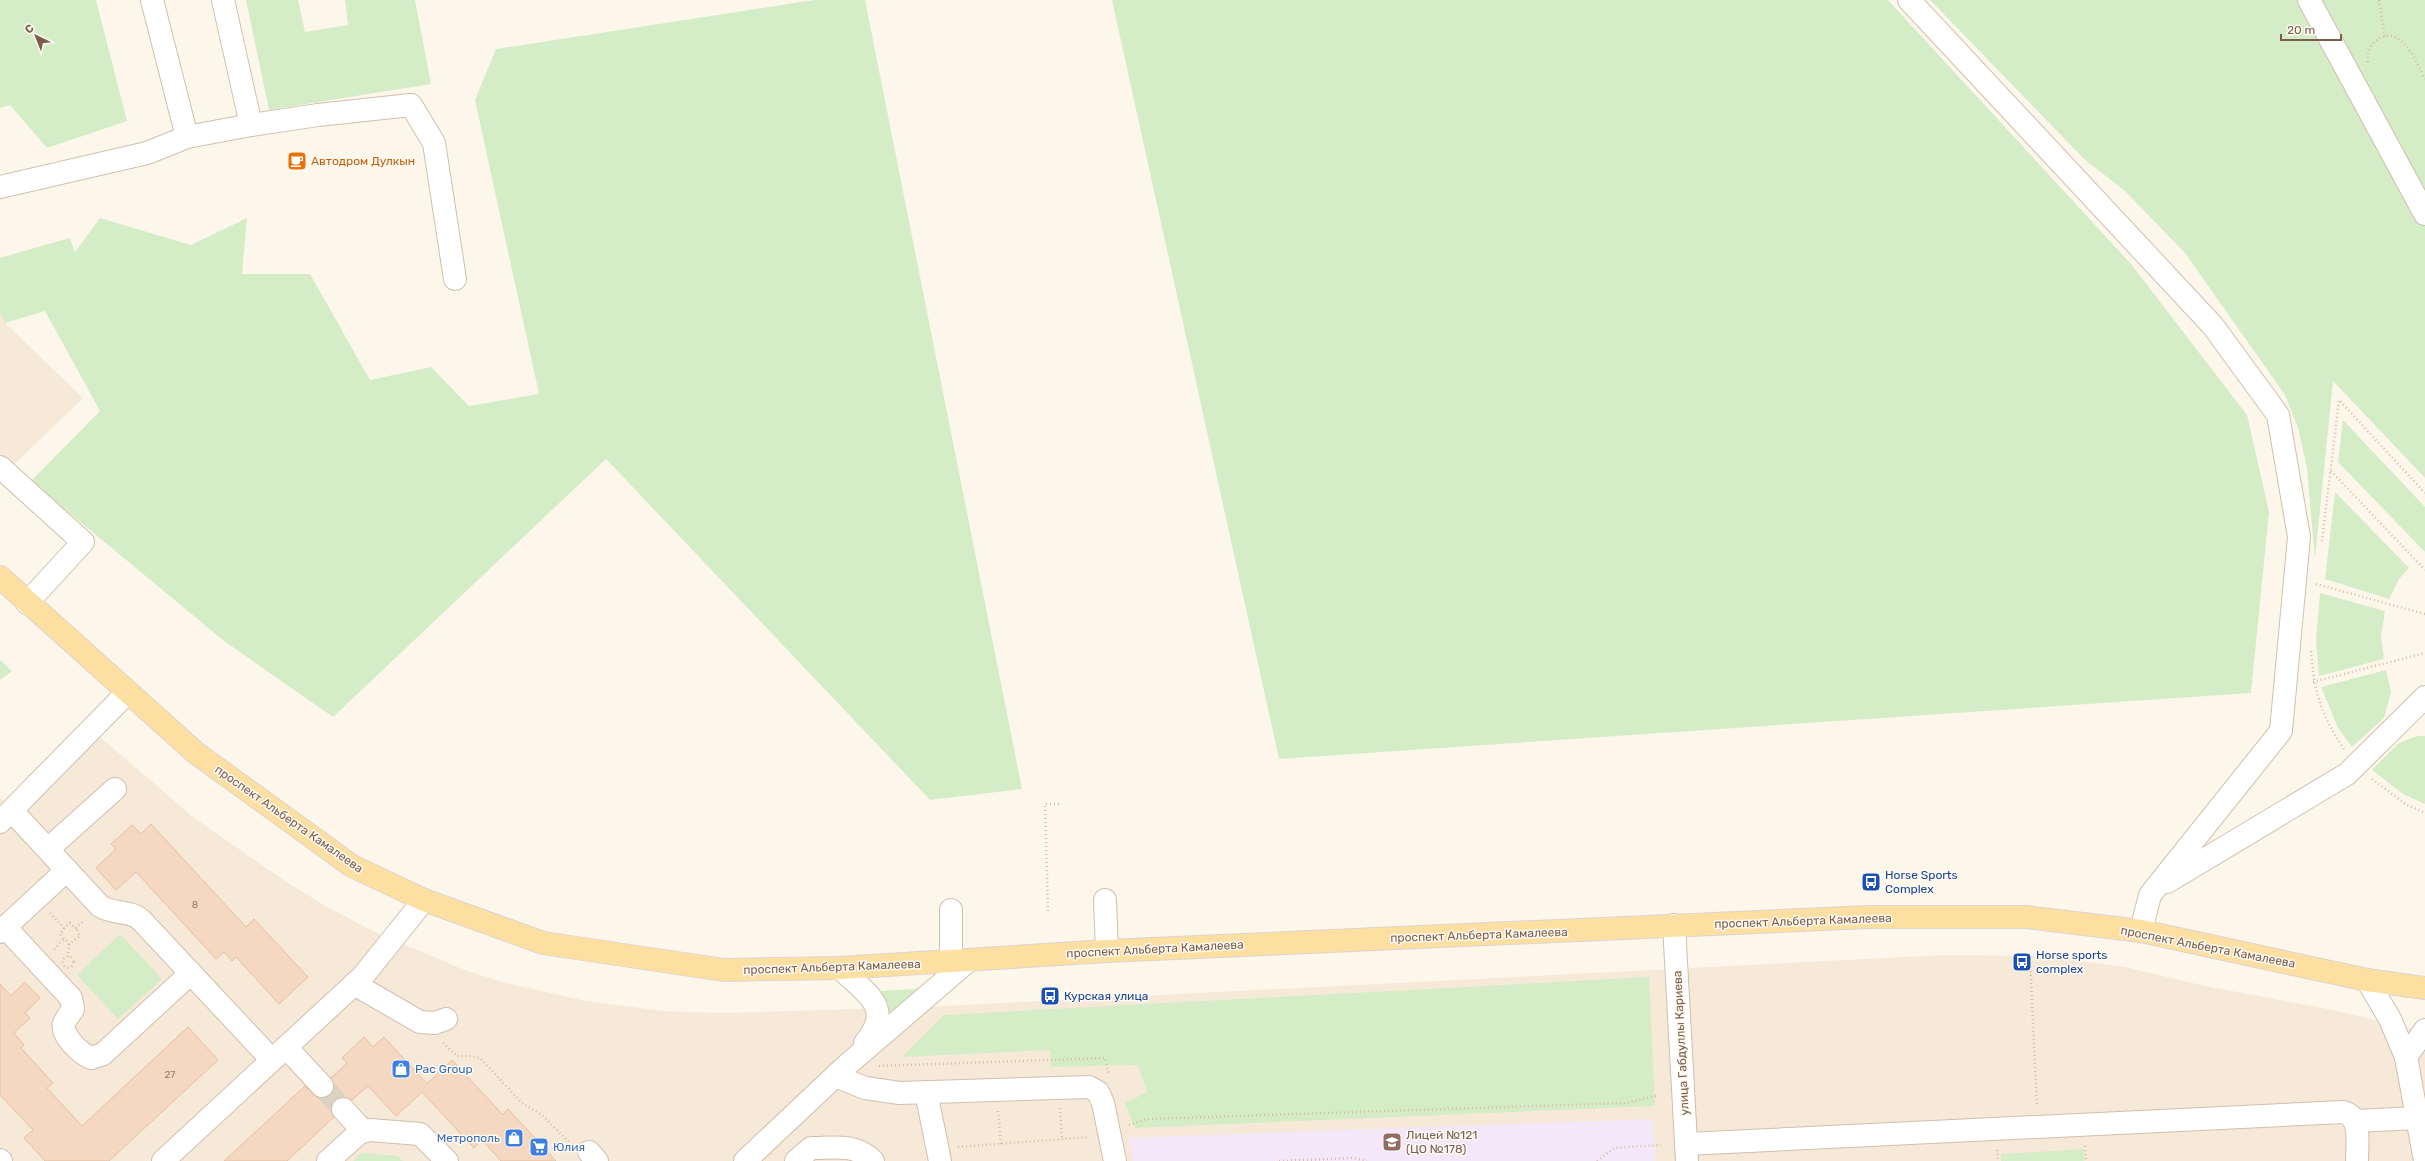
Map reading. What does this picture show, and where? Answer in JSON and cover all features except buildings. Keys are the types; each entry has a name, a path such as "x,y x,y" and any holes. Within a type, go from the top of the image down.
{"main road":[{"name":"проспект Альберта Камалеева","path":"0,577 127,693 196,753 352,866 424,900 543,943 724,970 840,968 1107,950 1674,925 1869,917 2026,917 2141,931 2367,980 2425,988"}],"street":[{"path":"152,0 187,137"},
{"path":"223,0 251,125"},
{"path":"1909,0 2213,326 2278,415 2299,538 2281,731 2150,895 2141,931"},
{"path":"2309,0 2425,214"},
{"path":"0,188 147,154 187,137 251,125 318,115 411,105 434,143 455,279"},
{"path":"0,468 83,542 27,603"},
{"path":"127,693 6,817 48,850 100,906 109,911 127,912 138,917 191,973 279,1054 322,1086"},
{"path":"2156,889 2347,774 2425,697"},
{"path":"48,850 115,789"},
{"path":"66,870 2,930 71,998 73,1009 64,1023 65,1034 84,1054 91,1058 103,1054 191,973"},
{"path":"163,1161 367,972 424,900"},
{"path":"1105,900 1107,950"},
{"path":"745,1161 960,961 951,910"},
{"name":"улица Габдуллы Кариева","path":"1674,925 1687,1153"},
{"path":"840,968 877,1005 879,1014 878,1023 872,1034 841,1071"},
{"path":"2367,980 2390,1019 2414,1065"},
{"path":"354,984 414,1020 425,1023 435,1023 446,1019"},
{"path":"2425,1030 2414,1065 2417,1118 2425,1161"},
{"path":"841,1071 871,1089 900,1093 1089,1087 1098,1092 1103,1103 1115,1161"},
{"path":"926,1092 939,1155"},
{"path":"343,1109 363,1131"},
{"path":"1687,1153 2038,1127 2343,1112 2351,1115 2356,1121 2357,1161"},
{"path":"2356,1121 2417,1118"},
{"path":"787,1122 810,1157 856,1148 866,1154 873,1161"},
{"path":"328,1161 363,1131 415,1133 426,1138 447,1161"}],"path":[{"path":"2379,0 2385,36"},
{"path":"2368,64 2369,50 2378,39 2385,36 2391,36 2403,42 2425,80"},
{"path":"2321,546 2339,400 2425,493"},
{"path":"2331,471 2425,570"},
{"path":"2315,591 2317,576"},
{"path":"2316,584 2425,614"},
{"path":"2311,647 2313,682 2320,705 2334,733 2346,752 2382,788 2407,805 2425,813"},
{"path":"2313,682 2425,653"},
{"path":"1048,911 1045,804 1059,804"},
{"path":"36,898 64,928"},
{"path":"76,928 100,906"},
{"path":"68,957 69,944 60,934 64,928 70,924 76,928 80,936 69,944"},
{"path":"2030,959 2038,1127"},
{"path":"425,1023 453,1053 460,1057 472,1056 480,1058 525,1105 542,1115 574,1147 593,1157"},
{"path":"1058,1087 1062,1140"},
{"path":"997,1090 1000,1144"},
{"path":"939,1155 1000,1144 1110,1136 1135,1122 1147,1118 1626,1103 1659,1095"},
{"path":"1597,1161 1614,1148 1661,1145"},
{"path":"1279,1161 1353,1158 1366,1161"}],"shaded area":[{"path":"70,238 5,323 83,398 0,478 0,258"},
{"path":"85,724 193,817 282,879 327,907 379,934 467,971 506,983 586,1001 663,1011 721,1013 925,1007 1946,955 2042,956 2125,967 2205,986 2333,1010 2425,1032 2425,1161 0,1161 0,797 7,804"},
{"name":"Лицей №121 (ЦО №178)","path":"1653,1119 1655,1161 1133,1161 1128,1138"}],"green space":[{"path":"0,0 96,0 127,121 47,148 10,105 0,108"},
{"path":"246,0 298,0 305,32 348,25 345,0 415,0 431,84 269,110"},
{"path":"814,0 865,0 1022,789 930,800 606,459 333,717 224,641 31,481 100,411 45,311 5,323 0,312 0,258 70,238 75,252 100,218 191,245 247,218 242,274 310,274 370,380 431,367 469,406 539,394 475,100 496,49"},
{"path":"1112,0 1888,0 2131,264 2247,415 2269,512 2251,693 1279,759"},
{"path":"1930,0 2425,0 2425,478 2333,381 2315,559 2307,468 2298,428 2285,395 2185,253 2124,190 2085,160"},
{"path":"2343,420 2425,507 2425,552 2338,462"},
{"path":"2335,492 2409,568 2399,579 2389,599 2325,579"},
{"path":"2320,593 2385,611 2381,637 2384,659 2319,676 2316,640"},
{"path":"0,660 12,671 0,680"},
{"path":"2386,670 2391,692 2384,718 2352,747 2338,728 2321,687"},
{"path":"2417,736 2425,736 2425,804 2403,794 2372,770 2399,743"},
{"path":"120,934 162,979 118,1019 77,975"},
{"path":"1649,977 1655,1106 1135,1128 1125,1103 1147,1092 1138,1065 1051,1067 1050,1050 902,1057 944,1015"},
{"path":"928,988 888,1025 888,1003 881,991"},
{"path":"2084,1149 2084,1161 2001,1161 2001,1154"},
{"path":"361,1153 398,1156 403,1161 353,1161"}],"tunnel":[{"path":"322,1086 343,1109"}],"place":[{"name":"Автодром Дулкын","path":"297,161"},
{"name":"Horse Sports Complex","path":"1871,882"},
{"name":"Horse sports complex","path":"2022,962"},
{"name":"Курская улица","path":"1050,996"},
{"name":"Pac Group","path":"401,1069"},
{"name":"Метрополь","path":"514,1138"},
{"name":"Лицей №121 (ЦО №178)","path":"1392,1142"},
{"name":"Юлия","path":"539,1147"}]}
